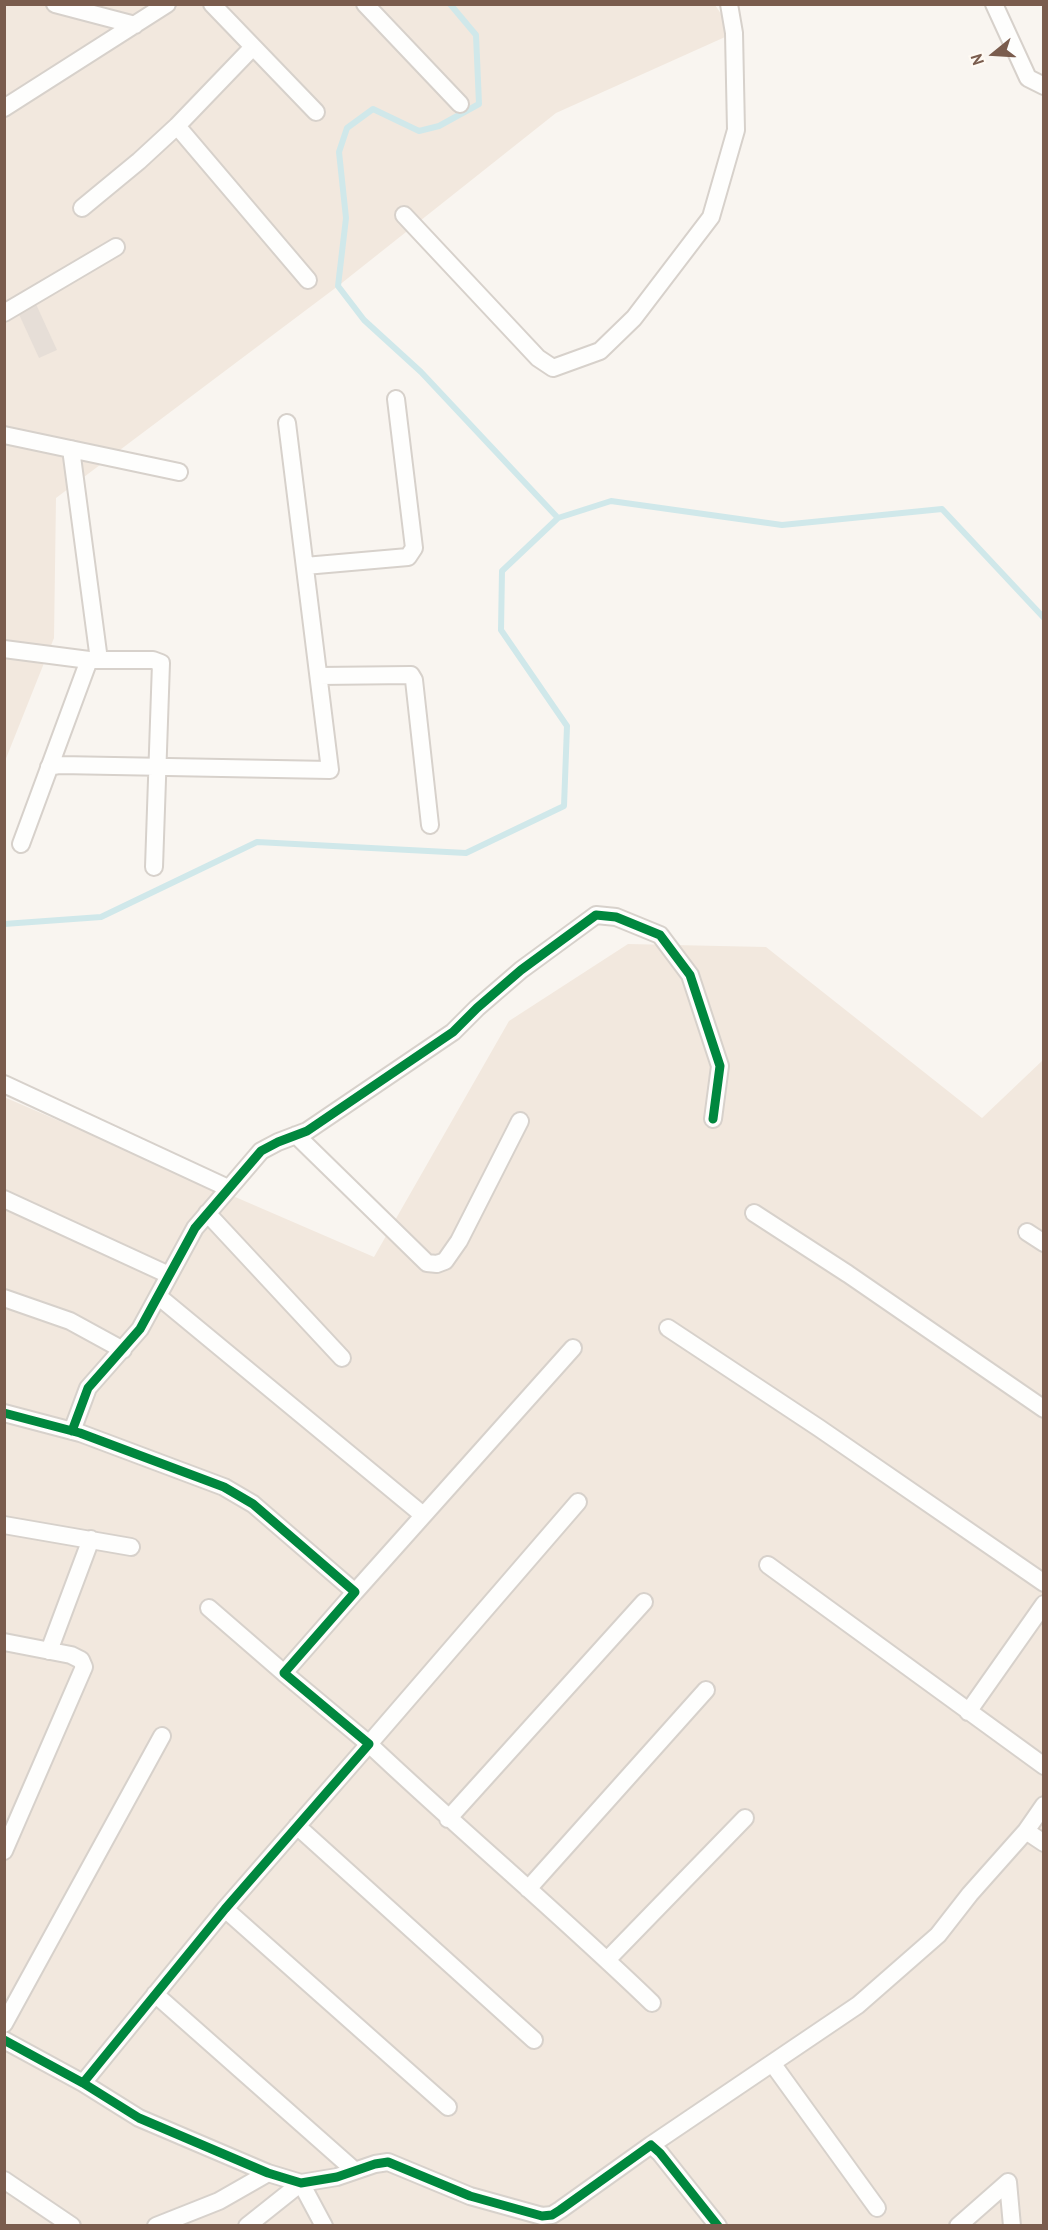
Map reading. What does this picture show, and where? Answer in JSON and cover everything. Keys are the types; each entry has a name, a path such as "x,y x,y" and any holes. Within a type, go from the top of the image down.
{"street":[{"path":"55,4 135,25"},
{"path":"7,104 167,4"},
{"path":"212,4 316,112"},
{"path":"365,4 460,104"},
{"path":"404,214 538,358 553,368 600,351 634,318 711,217 736,130 734,33 729,4"},
{"path":"994,4 1028,78 1044,86"},
{"path":"82,208 177,126 253,47"},
{"path":"177,126 308,280"},
{"path":"4,313 116,247"},
{"path":"305,566 408,557 414,548 396,399"},
{"path":"49,767 60,765 330,770 287,423"},
{"path":"4,435 178,472"},
{"path":"21,844 49,767 94,660 71,449"},
{"path":"4,649 94,660 153,660 160,663 154,867"},
{"path":"319,676 411,675 414,680 430,825"},
{"path":"72,1431 88,1388 140,1329 195,1228 261,1151 308,1131 453,1032 520,970 596,915 616,917 660,935 690,975 720,1066 713,1119"},
{"path":"4,1083 228,1188"},
{"path":"296,1135 427,1263 437,1264 445,1260 459,1241 520,1121"},
{"path":"4,1199 169,1275"},
{"path":"207,1213 342,1358"},
{"path":"754,1213 848,1274 1044,1409"},
{"path":"1028,1232 1044,1243"},
{"path":"158,1296 423,1515"},
{"path":"4,1298 34,1306 70,1321 123,1350"},
{"path":"668,1328 819,1428 1044,1583"},
{"path":"284,1673 573,1348"},
{"path":"4,1413 72,1431 224,1487 252,1504 356,1592"},
{"path":"83,2083 225,1909 578,1502"},
{"path":"4,1525 131,1547"},
{"path":"49,1651 91,1539"},
{"path":"768,1565 1044,1766"},
{"path":"448,1819 644,1602"},
{"path":"968,1712 1044,1604"},
{"path":"209,1608 369,1744 448,1819 652,2003"},
{"path":"4,1642 71,1655 81,1660 84,1667 4,1851"},
{"path":"528,1889 706,1690"},
{"path":"4,2024 162,1736"},
{"path":"4,2040 83,2083 139,2118 268,2173 301,2183 337,2177 354,2170 388,2162 470,2196 542,2216 552,2215 858,2005 938,1935 970,1894 1026,1831 1044,1805"},
{"path":"607,1960 745,1818"},
{"path":"297,1826 534,2040"},
{"path":"1026,1831 1044,1843"},
{"path":"225,1909 448,2107"},
{"path":"155,1994 354,2170"},
{"path":"772,2063 877,2208"},
{"path":"651,2145 660,2152 718,2226"},
{"path":"156,2226 219,2201 268,2173"},
{"path":"4,2180 72,2226"},
{"path":"958,2226 1008,2182 1012,2226"},
{"path":"247,2226 301,2183"},
{"path":"301,2183 324,2226"}],"shaded area":[{"path":"5,5 715,5 734,33 556,113 338,286 56,498 54,638 5,761"},
{"path":"628,944 766,947 982,1118 1043,1060 1043,2225 5,2225 4,1097 374,1257 509,1021"}],"building":[{"path":"35,302 57,350 39,358 17,310"}],"waterway":[{"path":"450,4 476,35 479,104 439,126 419,131 373,109 347,128 339,152 346,218 338,286 364,320 421,372 558,518"},
{"path":"4,924 101,917 257,842 466,853 564,806 567,726 501,630 502,571 558,518 611,501 782,525 942,509 1044,618"}],"cycle path":[{"path":"72,1431 88,1388 140,1329 195,1228 261,1151 307,1131 453,1032 521,970 596,915 616,917 660,935 690,975 720,1066 713,1119"},
{"path":"4,1413 80,1433 224,1487 253,1504 355,1592 284,1673 369,1744 225,1909 83,2083"},
{"path":"4,2040 83,2083 139,2118 268,2173 301,2183 337,2177 388,2162 470,2196 542,2216 552,2215 651,2145 660,2153 718,2226"}]}
